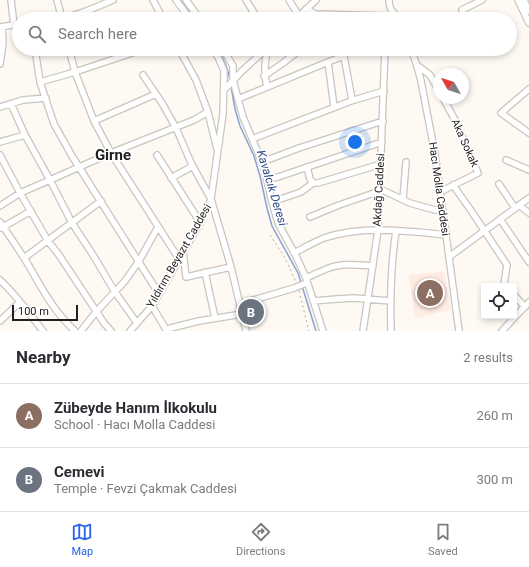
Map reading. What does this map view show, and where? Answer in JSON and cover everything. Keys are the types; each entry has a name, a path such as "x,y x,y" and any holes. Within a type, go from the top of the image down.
{"street":[{"path":"11,0 14,12"},
{"path":"57,0 60,12"},
{"path":"81,12 113,0"},
{"path":"153,0 159,12"},
{"path":"176,0 185,12"},
{"path":"186,0 195,12"},
{"path":"246,0 254,12"},
{"path":"289,0 295,12"},
{"path":"303,12 316,0"},
{"path":"388,12 389,0"},
{"path":"462,10 482,0"},
{"path":"518,0 529,23"},
{"path":"524,0 529,11"},
{"path":"389,7 393,12"},
{"path":"306,9 312,12"},
{"path":"0,64 3,43 1,27 12,26"},
{"path":"35,56 40,82 54,124 79,167 159,294"},
{"path":"71,56 75,72 94,121 111,153 179,259"},
{"path":"40,82 123,56"},
{"path":"183,56 196,80 208,112 218,153"},
{"name":"Yıldırım Beyazıt Caddesi","path":"130,331 152,306 212,199 223,114 224,90 224,71 217,56"},
{"path":"227,56 233,66 233,80 243,117 262,162 278,223 294,254 301,285 313,301 323,331"},
{"path":"224,90 259,56"},
{"path":"266,56 264,76 267,87"},
{"path":"264,76 293,56"},
{"path":"238,99 344,56 352,100"},
{"name":"Akdağ Caddesi","path":"363,331 378,230 385,56"},
{"name":"Hacı Molla Caddesi","path":"413,56 421,81 434,146 459,331"},
{"path":"328,62 334,107"},
{"path":"417,66 430,75 433,81"},
{"path":"143,75 162,103 176,128 193,166 212,199 231,267 246,331"},
{"path":"529,89 502,113 529,133"},
{"path":"252,139 352,100 384,91"},
{"path":"94,121 156,94"},
{"path":"0,107 23,100 46,98"},
{"path":"11,104 25,135 72,223 115,292 137,323"},
{"name":"Aka Sokak","path":"440,192 478,173 455,120 446,104"},
{"path":"0,206 20,194 50,180 111,153 176,128 208,112"},
{"path":"262,162 299,148 383,121"},
{"path":"0,142 25,135"},
{"path":"267,179 307,168 382,142"},
{"path":"0,155 20,194 48,241 59,255 96,312 111,331"},
{"path":"157,155 200,222"},
{"path":"506,160 529,170"},
{"path":"403,199 406,162"},
{"path":"272,202 300,192 313,183 318,183 381,164"},
{"path":"171,178 193,166"},
{"path":"307,168 310,179 313,183"},
{"path":"499,184 517,207 529,212"},
{"path":"453,185 507,265 504,283"},
{"path":"310,217 380,190 424,207 443,212"},
{"path":"449,257 529,198"},
{"path":"24,258 101,201"},
{"path":"31,211 1,226 24,258 52,305 75,331"},
{"path":"500,219 529,262"},
{"path":"80,331 125,281 139,261 158,227"},
{"path":"294,254 305,247 324,239 348,232 396,230 446,235"},
{"path":"391,331 390,301 392,262 396,230"},
{"path":"183,251 186,277 231,267"},
{"path":"240,304 301,285 329,268 340,265 373,266"},
{"path":"205,272 215,318"},
{"path":"0,280 8,287 43,331"},
{"path":"502,331 527,304 517,297"},
{"path":"313,301 368,299 390,301"},
{"path":"0,321 20,302"},
{"path":"152,306 167,330 199,321 242,314"}],"path":[{"path":"270,235 301,285 309,331"}],"shaded area":[{"path":"444,271 451,310 415,318 409,275"}],"waterway":[{"name":"Kavalcık Deresi","path":"180,0 189,12"},
{"name":"Kavalcık Deresi","path":"222,56 230,80"},
{"name":"Kavalcık Deresi","path":"231,86 235,109 240,126 254,156 272,226 298,273 316,331"}],"place":[{"name":"Zübeyde Hanım İlkokulu","path":"430,293"},
{"name":"Cemevi","path":"251,312"}],"district":[{"name":"Girne","path":"113,155"}]}
